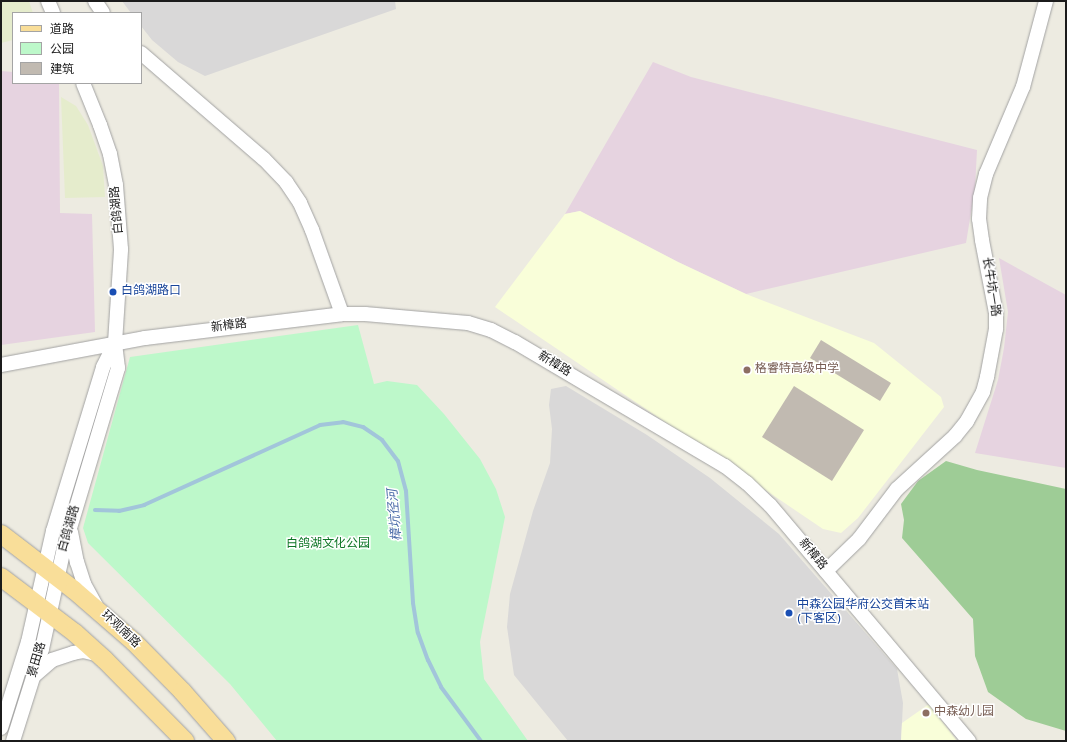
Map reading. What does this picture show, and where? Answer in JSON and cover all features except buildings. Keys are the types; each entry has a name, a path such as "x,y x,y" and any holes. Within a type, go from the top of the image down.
{"main road":[{"name":"环观南路","path":"1,534 52,572 98,610 160,668 226,741"},
{"path":"1,577 101,656 185,741"}],"street":[{"path":"48,1 53,12"},
{"path":"95,1 102,12"},
{"name":"长牛坑一路","path":"826,571 859,539 897,489 955,436 967,421 983,392 996,329 996,313 979,219 980,198 986,174 1023,87 1046,1"},
{"path":"142,55 264,159 286,182 300,203 312,230 342,314"},
{"name":"白鸽湖路","path":"52,572 72,522 118,368 115,343 121,249 117,191 110,154 83,84"},
{"name":"新樟路","path":"1,365 152,337 342,314 365,314 468,323 491,330 515,342 731,470 747,483 770,505 969,741"},
{"name":"白鸽湖路","path":"52,572 53,532 103,367 115,343"},
{"path":"72,522 71,536 77,562 84,584 98,610"},
{"name":"景田路","path":"1,728 28,642 43,609 52,572"},
{"name":"景田路","path":"13,741 42,649 43,609"},
{"path":"33,677 38,670 48,663 67,654 83,651 101,656"}],"shaded area":[{"path":"1,1 29,1 33,12 12,12 12,40 1,43"},
{"path":"122,1 395,1 396,9 205,76 178,62 152,40 142,27 142,12 130,12"},
{"path":"653,62 691,77 977,150 975,188 966,243 746,294 678,262 580,211 565,214"},
{"path":"1,71 12,72 12,84 59,84 60,213 92,214 95,332 1,345"},
{"path":"61,97 76,106 88,125 103,166 105,197 65,198"},
{"name":"格睿特高级中学","path":"580,211 678,262 746,294 874,343 941,397 944,407 858,518 841,533 823,529 495,307 565,214"},
{"path":"999,258 1066,295 1066,468 975,453 998,380 1004,348 1008,312"},
{"path":"566,386 647,435 710,478 779,534 897,669 903,703 901,741 568,741 514,675 507,627 510,594 533,511 550,463 552,429 549,405 551,389"},
{"name":"中森幼儿园","path":"929,704 957,741 901,741 902,723"}],"green space":[{"name":"白鸽湖文化公园","path":"358,325 374,384 387,381 417,385 444,414 480,459 496,489 505,517 480,642 484,679 528,741 277,741 230,684 88,543 83,528 130,357"},
{"path":"946,461 977,470 1066,489 1066,731 1026,719 988,692 975,656 973,619 902,538 904,520 901,504 918,481"}],"waterway":[{"name":"樟坑径河","path":"95,510 119,511 144,505 320,425 343,422 363,427 382,440 398,461 406,491 413,603 418,633 428,660 441,687 481,741"}],"place":[{"name":"白鸽湖路口","path":"113,292"},
{"name":"格睿特高级中学","path":"747,370"},
{"name":"中森公园华府公交首末站 (下客区)","path":"789,613"},
{"name":"中森幼儿园","path":"926,713"}]}
